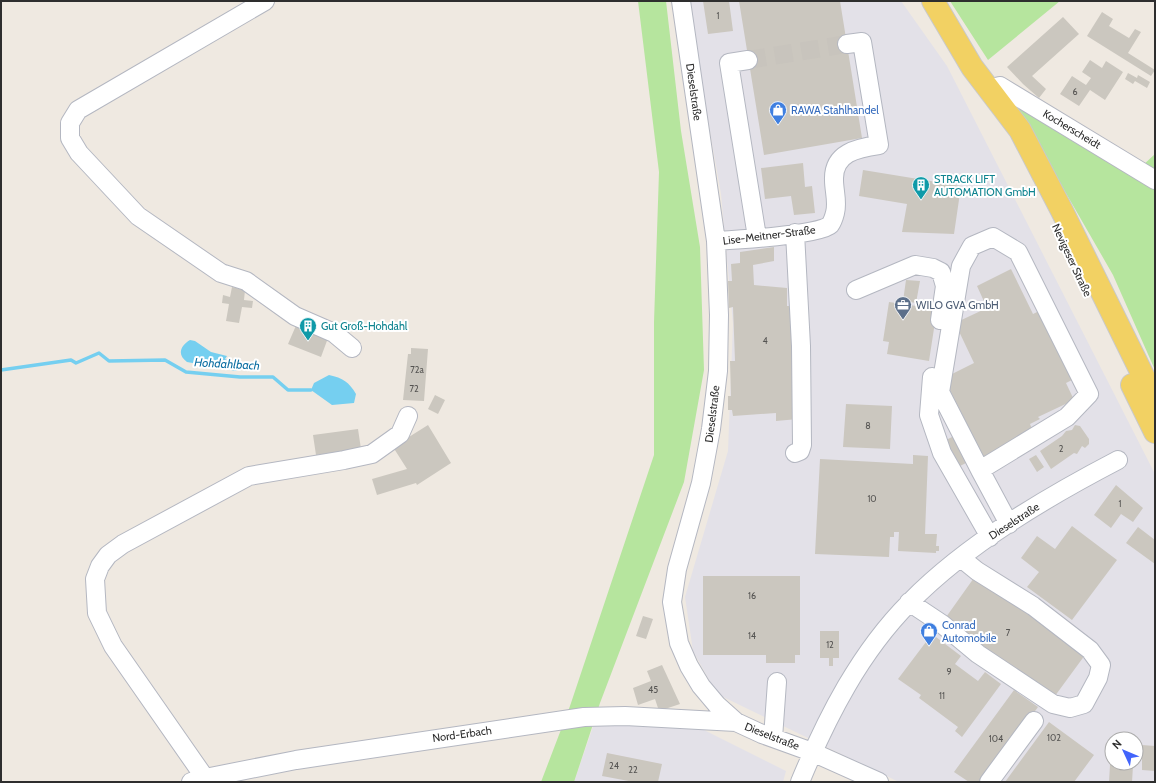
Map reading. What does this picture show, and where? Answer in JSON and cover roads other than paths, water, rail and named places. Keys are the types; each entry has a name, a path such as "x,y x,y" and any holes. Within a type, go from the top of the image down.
{"main road":[{"name":"Nevigeser Straße","path":"922,1 959,47"},
{"name":"Nevigeser Straße","path":"933,1 959,47 987,89 1020,130 1062,211 1155,400"},
{"name":"Nevigeser Straße","path":"987,89 1008,139 1052,217 1155,432"}],"street":[{"path":"265,1 78,110 70,123 70,138 79,153 138,216 220,274 246,281 295,316 334,333 352,348"},
{"name":"Dieselstraße","path":"680,1 716,241 720,315 718,371 711,429 701,483 677,569 672,602 679,642 689,666 701,686 717,705 736,722 812,752 879,782"},
{"name":"Lise-Meitner-Straße","path":"716,241 795,233 830,226 836,210 834,178 837,163 845,153 862,147 879,145 862,42 847,44"},
{"path":"748,60 729,63 756,238"},
{"name":"Kocherscheidt","path":"987,89 1000,86 1073,128 1155,180"},
{"path":"795,233 801,346 802,445 800,451 795,453"},
{"path":"980,470 1067,417 1089,394 1018,252 993,237 972,246 961,266 940,392 980,470 1009,524"},
{"path":"856,290 915,265 932,268 941,272 945,286 932,375 929,415 942,453 990,537"},
{"path":"198,780 113,646 97,612 95,579 100,566 108,556 123,544 249,476 372,454 400,434 408,416"},
{"name":"Dieselstraße","path":"800,782 812,752 834,708 856,671 881,635 909,602 939,575 1009,524 1078,481 1118,460"},
{"path":"909,602 942,624 978,654 1053,704 1070,708 1084,704 1098,678 1101,665 1090,650 1033,606 977,571 961,558"},
{"path":"774,738 777,682"},
{"name":"Nord-Erbach","path":"198,780 326,755 584,717 625,716 736,722"},
{"path":"989,782 1034,721"}],"water":[{"path":"190,340 195,341 211,352 227,356 225,359 239,366 236,371 187,362 182,356 181,351 184,345"},
{"path":"329,375 342,379 351,386 356,394 354,403 332,405 311,390 314,383"}],"waterway":[{"name":"Hohdahlbach","path":"1,370 71,360 76,363 99,353 109,361 165,360 186,372 240,377 273,377 288,390 311,390"}],"tunnel":[{"path":"748,60 847,44"}],"place":[{"name":"RAWA Stahlhandel","path":"778,125"},
{"name":"STRACK LIFT AUTOMATION GmbH","path":"921,200"},
{"name":"WILO GVA GmbH","path":"903,320"},
{"name":"Gut Groß-Hohdahl","path":"308,341"},
{"name":"Conrad Automobile","path":"929,646"}]}
